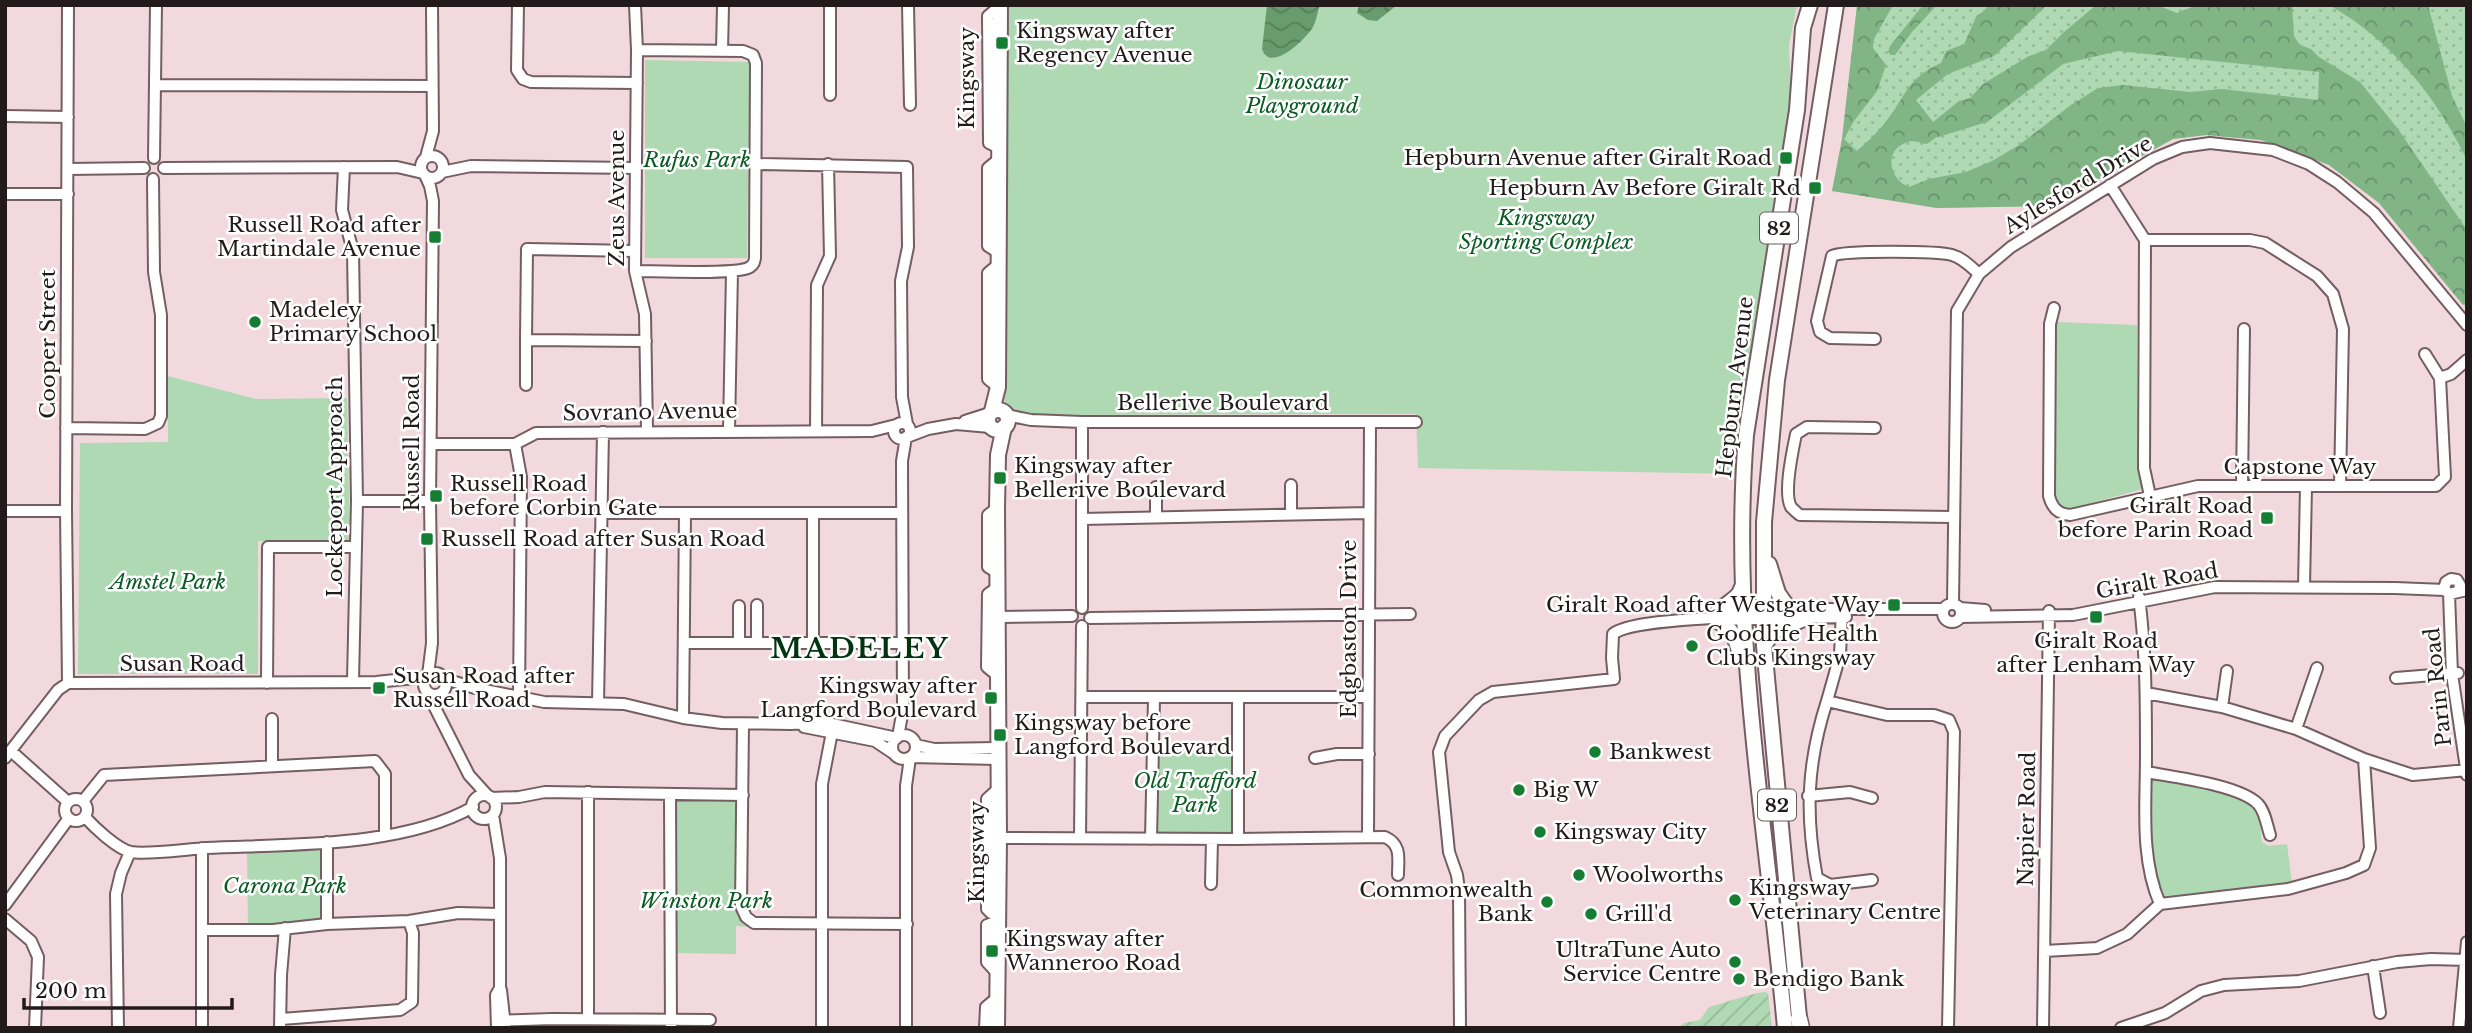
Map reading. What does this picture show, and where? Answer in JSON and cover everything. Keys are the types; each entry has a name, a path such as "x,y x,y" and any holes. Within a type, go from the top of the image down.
{"main road":[{"name":"Hepburn Avenue","path":"1796,1026 1753,754 1743,615 1742,479 1746,435 1797,110 1802,28 1810,5"},
{"name":"Hepburn Avenue","path":"1796,1026 1764,646 1766,481 1777,380 1836,5"},
{"name":"Kingsway","path":"996,1028 999,838 997,508 1000,6"},
{"path":"1764,550 1777,593 1788,609"},
{"path":"1743,581 1738,597 1721,608 1715,617 1731,630 1746,673"},
{"path":"1764,646 1773,632 1806,618"}],"street":[{"name":"Cooper Street","path":"68,5 68,683"},
{"path":"154,158 156,5"},
{"name":"Russell Road","path":"432,5 433,131 441,167 433,201"},
{"path":"518,5 517,70 523,79 531,82 637,83"},
{"name":"Zeus Avenue","path":"635,5 635,271 645,314 647,432"},
{"path":"722,51 723,5"},
{"path":"830,5 830,95"},
{"path":"908,5 910,106"},
{"path":"635,271 748,269 755,258 757,163 755,60 746,51 637,50"},
{"path":"155,85 432,86"},
{"path":"5,116 68,117"},
{"name":"Russell Road","path":"425,159 433,131"},
{"name":"Aylesford Drive","path":"1952,611 1956,311 1979,274 2011,247 2153,159 2182,147 2210,143 2273,150 2309,164 2337,182 2374,213 2467,325"},
{"path":"397,167 433,156 441,167"},
{"path":"154,158 160,160 164,168 162,175 153,179 147,176 144,168 146,162 154,158"},
{"path":"424,174 421,166 425,159"},
{"path":"757,163 907,167 908,247 901,281 903,709 898,737 892,744 906,786"},
{"path":"816,431 817,285 830,256 828,164"},
{"name":"Lockeport Approach","path":"344,167 342,209 353,251 357,501 353,681"},
{"path":"164,168 397,167 434,178 441,167"},
{"path":"441,167 636,168"},
{"path":"68,169 144,168"},
{"name":"Russell Road","path":"424,174 433,201 430,501 432,643 437,688 423,685 432,643"},
{"path":"66,428 145,429 158,424 161,416 160,316 154,272 153,179"},
{"path":"2110,185 2145,240 2144,468 2150,496"},
{"path":"5,194 68,194"},
{"path":"2145,240 2249,240 2265,243 2317,276 2333,294 2343,329 2340,486"},
{"path":"526,385 527,249 635,251"},
{"path":"1875,339 1830,338 1820,332 1817,321 1832,256 1837,253 1865,252 1950,254 1969,264 1979,274"},
{"path":"729,430 732,271"},
{"name":"Capstone Way","path":"2054,308 2050,324 2049,496 2056,510 2070,515 2198,486 2436,486 2442,483 2445,477 2440,378 2425,354"},
{"path":"2242,486 2244,329"},
{"path":"526,340 646,341"},
{"path":"2440,378 2467,360"},
{"name":"Sovrano Avenue","path":"431,444 514,444 536,433 872,431 928,429 998,420"},
{"name":"Bellerive Boulevard","path":"998,420 1416,422"},
{"path":"1082,422 1082,608"},
{"name":"Edgbaston Drive","path":"1368,836 1370,423"},
{"path":"1875,428 1807,427 1796,434 1791,455 1788,499 1792,508 1800,515 1953,517"},
{"path":"598,703 603,432"},
{"path":"514,444 521,477 519,697"},
{"path":"1291,485 1291,513"},
{"path":"2304,584 2306,486"},
{"path":"1156,487 1156,517"},
{"path":"357,501 430,501"},
{"path":"5,512 66,511"},
{"path":"603,513 902,513"},
{"path":"683,718 685,513"},
{"path":"813,513 813,643"},
{"path":"1082,519 1369,513"},
{"path":"267,683 268,547 356,547"},
{"name":"Kingsway","path":"998,580 988,594 987,667 998,676"},
{"name":"Giralt Road","path":"1460,1028 1459,890 1449,852 1439,752 1446,736 1479,700 1493,692 1614,679 1612,640 1617,631 1637,626 1788,609 1842,613 2095,612 2212,581 2456,588"},
{"name":"Parin Road","path":"2456,588 2455,673 2467,775"},
{"path":"2139,600 2146,693 2146,850 2153,887 2160,904"},
{"path":"757,605 757,643"},
{"path":"738,606 739,643"},
{"path":"1072,616 1074,611 1082,608 1088,611 1082,698 1080,838"},
{"name":"Giralt Road","path":"1763,613 1806,618 1842,613"},
{"path":"1842,613 1840,655 1814,745 1808,796 1812,852 1818,878 1830,885 1872,880"},
{"path":"1072,616 1076,625 1086,622 1410,614"},
{"name":"Napier Road","path":"2043,1028 2049,614"},
{"path":"998,617 1072,616"},
{"path":"684,643 903,643"},
{"path":"2296,729 2317,668"},
{"path":"2222,707 2227,671"},
{"name":"Susan Road","path":"68,683 394,680 436,673 437,688 394,680"},
{"path":"2396,678 2455,673"},
{"name":"Parin Road","path":"2455,673 2467,725"},
{"path":"68,683 58,690 8,754 68,802"},
{"path":"487,816 495,804 469,775 443,723 437,688 475,688 544,702 624,704 683,718 743,724 823,722 898,737 904,735 914,742 934,749 997,753"},
{"path":"2146,693 2222,707 2296,729 2364,759 2413,775 2467,770"},
{"path":"1238,697 1238,839"},
{"path":"1082,698 1367,698"},
{"path":"1152,839 1154,699"},
{"path":"1827,701 1887,715 1934,715 1949,720 1954,732 1948,1028"},
{"path":"903,709 915,752 911,757 906,786 906,1028"},
{"path":"272,719 272,765"},
{"path":"743,724 741,906 746,917 754,923 907,925"},
{"path":"791,724 875,741 903,760 911,757 997,753"},
{"path":"822,1028 822,784 832,732"},
{"path":"1315,758 1337,754 1369,754"},
{"path":"2045,951 2097,948 2127,934 2160,904 2288,890 2364,865 2370,848 2364,759"},
{"path":"83,801 104,775 376,761 385,774 385,835"},
{"path":"2146,772 2202,782 2249,797 2260,806 2270,835"},
{"path":"469,775 473,805 487,816 498,841 500,988 503,994 501,1024 588,1019 671,1024 710,1020"},
{"name":"Kingsway","path":"998,789 987,799 987,909 998,918"},
{"path":"452,817 473,805 480,797 519,797 545,792 743,795"},
{"path":"587,792 588,1019"},
{"path":"1808,796 1850,792 1872,798"},
{"path":"670,794 671,1024"},
{"path":"85,817 95,829 130,852 327,842 385,835 452,817 487,816 519,797"},
{"path":"75,799 83,801 87,807 85,817 78,821 69,818 65,811 68,802 75,799"},
{"path":"5,905 69,818"},
{"path":"999,838 1385,837 1398,848 1398,875"},
{"path":"1211,884 1212,839"},
{"path":"327,842 327,924"},
{"path":"202,848 202,1028"},
{"path":"118,1028 116,894 130,852"},
{"path":"202,930 410,921 458,913 500,914"},
{"path":"5,919 31,941 38,957 35,1028"},
{"path":"285,928 281,1023 408,1007 412,1002 413,933 410,921"},
{"path":"2459,1028 2467,942"},
{"path":"2121,1028 2165,1013 2201,991 2224,985 2299,981 2373,965 2431,959 2466,960"},
{"path":"2373,965 2380,1013"},
{"name":"Kingsway","path":"985,1028 986,1007 998,997"}],"green space":[{"name":"Kingsway Sporting Complex","path":"1006,5 1797,5 1789,45 1791,94 1739,474 1418,468 1416,414 1010,415 1005,403 1004,384"},
{"path":"1857,5 2467,5 2467,309 2379,203 2329,165 2261,140 2206,135 2173,139 2050,206 1937,208 1832,191 1842,139"},
{"path":"1857,5 1893,5 1874,39 1873,48 1886,65 1877,91 1844,139 1857,151 1885,123 1914,81 1941,63 1946,51 1964,44 1977,15 1985,11 1987,5 2047,5 1994,56 1948,74 1916,100 1933,122 1959,101 1970,98 1983,84 2029,56 2046,50 2096,5 2162,7 2177,13 2197,5 2292,5 2294,36 2300,45 2311,49 2319,57 2360,82 2398,129 2467,230 2467,302 2463,305 2379,203 2329,165 2261,140 2206,135 2173,139 2050,206 1937,208 1832,191 1842,139","holes":["2118,51 2319,72 2318,100 2222,89 2190,92 2123,85 2098,88 2019,145 1966,172 1929,179 1909,187 1897,178 1892,166 1894,153 1905,143 1913,141 1927,144 1935,138 1987,122 2063,64"]},
{"path":"1923,5 1937,5 1895,55 1891,55 1888,52 1890,46"},
{"path":"2329,5 2428,5 2452,96 2467,127 2467,160 2441,114 2410,72 2372,35"},
{"name":"Rufus Park","path":"645,60 750,62 747,258 645,258"},
{"path":"2056,322 2137,325 2137,465 2142,488 2070,509 2060,505 2054,495"},
{"name":"Amstel Park","path":"168,376 256,399 347,398 350,542 258,541 258,674 78,674 80,443 168,442"},
{"name":"Old Trafford Park","path":"1157,749 1233,750 1234,835 1155,835"},
{"path":"2150,777 2224,792 2250,803 2259,813 2262,842 2268,846 2287,844 2292,884 2165,896 2160,892 2148,848"},
{"name":"Winston Park","path":"675,798 739,799 739,915 749,927 736,926 736,954 674,953"},
{"name":"Carona Park","path":"322,845 322,919 248,926 247,851"},
{"path":"1768,993 1772,1028 1678,1028 1684,1023 1700,1020 1709,1007"}],"water":[{"path":"1267,5 1320,5 1314,24 1303,39 1288,52 1272,58 1266,56 1262,49"},
{"path":"1359,5 1397,5 1377,21 1368,20 1357,13"}],"place":[{"name":"Kingsway after Regency Avenue","path":"1002,43"},
{"name":"Hepburn Avenue after Giralt Road","path":"1786,158"},
{"name":"Hepburn Av Before Giralt Rd","path":"1815,188"},
{"name":"Russell Road after Martindale Avenue","path":"435,237"},
{"name":"Madeley Primary School","path":"255,322"},
{"name":"Kingsway after Bellerive Boulevard","path":"1000,478"},
{"name":"Russell Road before Corbin Gate","path":"436,496"},
{"name":"Giralt Road before Parin Road","path":"2267,518"},
{"name":"Russell Road after Susan Road","path":"427,539"},
{"name":"Giralt Road after Westgate Way","path":"1894,605"},
{"name":"Giralt Road after Lenham Way","path":"2096,617"},
{"name":"Goodlife Health Clubs Kingsway","path":"1692,646"},
{"name":"Susan Road after Russell Road","path":"379,688"},
{"name":"Kingsway after Langford Boulevard","path":"991,698"},
{"name":"Kingsway before Langford Boulevard","path":"1000,735"},
{"name":"Bankwest","path":"1595,752"},
{"name":"Big W","path":"1519,790"},
{"name":"Kingsway City","path":"1540,832"},
{"name":"Woolworths","path":"1579,875"},
{"name":"Kingsway Veterinary Centre","path":"1735,900"},
{"name":"Commonwealth Bank","path":"1547,902"},
{"name":"Grill'd","path":"1591,914"},
{"name":"Kingsway after Wanneroo Road","path":"992,951"},
{"name":"UltraTune Auto Service Centre","path":"1735,962"},
{"name":"Bendigo Bank","path":"1739,979"}],"district":[{"name":"MADELEY","path":"860,648"}],"park label":[{"name":"Dinosaur Playground","path":"1302,94"}]}
